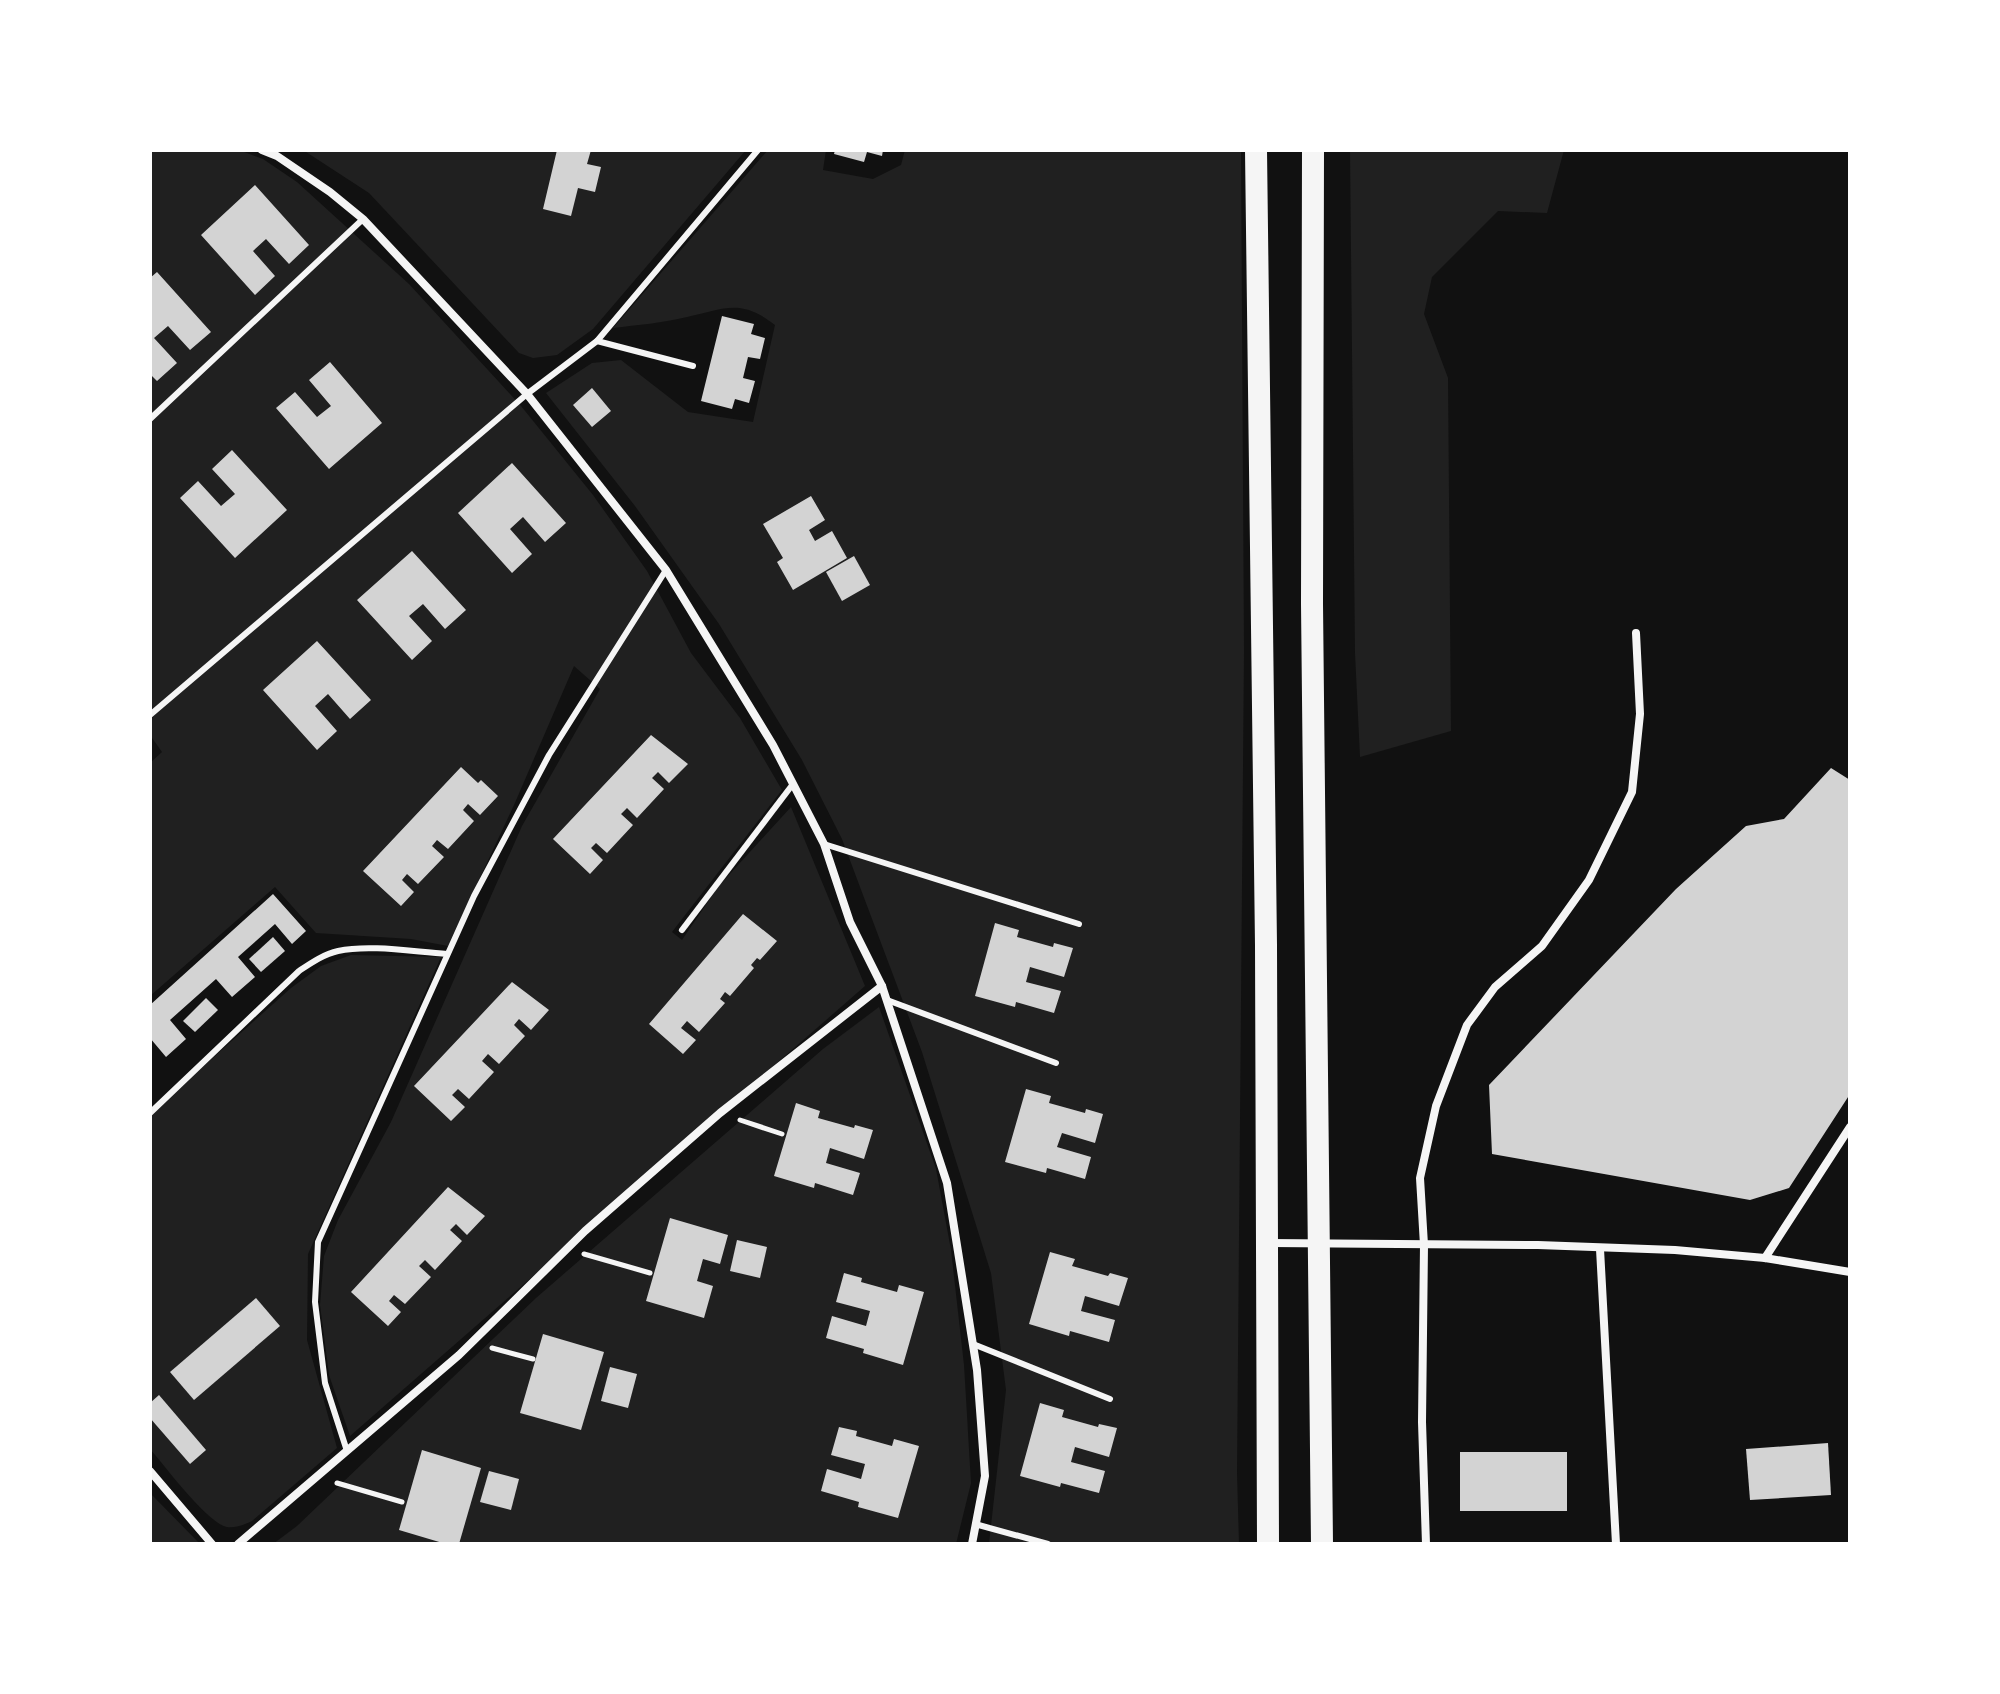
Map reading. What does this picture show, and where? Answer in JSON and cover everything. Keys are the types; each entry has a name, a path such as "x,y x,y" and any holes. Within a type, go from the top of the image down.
{"highway":[{"path":"1256,150 1268,1243 1268,1544"},
{"path":"1313,150 1312,604 1322,1544"}],"street":[{"path":"262,150 277,156 330,192 363,219 527,394 666,570 735,679 824,844 850,922 882,986 947,1183 973,1344 985,1476 972,1544"},
{"path":"1426,1544 1422,1422 1424,1245 1420,1178 1436,1106 1467,1025 1495,987 1542,946 1589,880 1632,792 1640,714 1636,633"},
{"path":"238,1544 472,1343 567,1249 720,1113 882,986"},
{"path":"1765,1258 1850,1127"},
{"path":"1268,1243 1538,1245 1675,1250 1765,1258 1850,1272"},
{"path":"1600,1249 1616,1544"},
{"path":"150,1471 212,1544"}],"lane":[{"path":"150,715 527,394 597,341 758,150"},
{"path":"150,419 363,219"},
{"path":"597,341 693,366"},
{"path":"347,1451 325,1383 315,1302 318,1242 474,896 549,755 666,570"},
{"path":"682,930 793,784"},
{"path":"824,844 1079,924"},
{"path":"150,1113 299,971 323,956 360,949 447,954"},
{"path":"887,1000 1056,1063"},
{"path":"973,1344 1110,1399"},
{"path":"975,1524 1048,1544"}],"path":[{"path":"720,1113 782,1134"},
{"path":"567,1249 650,1273"},
{"path":"472,1343 533,1359"},
{"path":"316,1477 402,1502"}],"shaded area":[{"path":"150,150 239,150 263,159 297,182 409,284 521,406 593,495 647,571 691,653 740,718 782,790 672,932 682,940 718,887 791,807 865,986 350,1436 329,1375 320,1305 324,1256 338,1220 391,1122 522,826 600,689 574,666 448,946 411,939 316,933 275,887 150,996 150,763 162,752 150,735"},
{"path":"303,150 746,150 593,329 557,355 533,358 519,353 369,193"},
{"path":"768,150 826,150 823,170 873,179 901,165 905,150 1241,150 1244,650 1239,1544 989,1544 1006,1390 991,1273 922,1052 842,839 802,760 719,624 635,506 546,393 592,363 621,360 688,412 753,422 775,325 752,311 732,308 613,328"},
{"path":"1350,150 1564,150 1547,213 1498,211 1432,277 1424,314 1448,378 1451,731 1360,757 1355,653"},
{"path":"351,955 441,957 308,1254 307,1340 337,1448 252,1521 227,1527 198,1505 150,1449 150,1114 291,988 321,966"},
{"path":"879,1007 936,1169 951,1250 964,1365 971,1483 956,1544 273,1544 297,1526 536,1298 823,1049"},
{"path":"150,1493 200,1544 150,1544"}],"building":[{"path":"557,150 591,150 587,164 601,167 595,192 578,188 571,216 543,209"},
{"path":"835,150 883,150 882,156 867,152 864,162 834,154"},
{"path":"255,185 309,245 289,264 266,239 253,251 275,276 255,295 201,235"},
{"path":"157,272 211,332 190,350 168,326 154,338 177,363 157,381 150,374 150,278"},
{"path":"722,316 754,324 751,334 765,338 760,359 748,357 743,378 755,381 749,403 735,399 732,409 701,401"},
{"path":"330,362 382,423 329,469 276,408 295,392 317,417 331,406 309,380"},
{"path":"592,388 611,411 592,427 573,405"},
{"path":"232,450 287,510 235,558 180,498 198,481 221,506 235,494 212,469"},
{"path":"512,463 566,523 545,542 523,517 510,529 532,554 512,573 458,513"},
{"path":"811,496 825,520 809,530 815,541 832,531 847,558 793,590 777,562 783,558 763,524"},
{"path":"412,551 466,610 445,629 423,604 409,616 432,641 412,660 357,600"},
{"path":"854,556 870,585 842,601 826,572"},
{"path":"317,641 371,700 350,719 328,694 315,706 337,731 317,750 263,690"},
{"path":"651,735 688,764 669,783 658,772 652,778 664,789 637,818 627,808 621,814 633,825 607,853 596,843 591,848 603,860 590,874 553,839"},
{"path":"461,767 498,796 480,815 468,804 463,810 474,821 448,849 437,840 432,846 444,857 418,884 407,874 402,880 414,892 401,906 363,871"},
{"path":"1831,768 1850,780 1850,1094 1789,1188 1750,1200 1492,1154 1489,1085 1676,889 1746,826 1784,819"},
{"path":"273,894 306,931 292,944 275,924 238,957 255,977 232,997 216,979 170,1020 186,1039 166,1057 150,1038 150,1005"},
{"path":"743,914 777,941 760,960 757,958 751,965 754,968 730,996 725,992 720,999 725,1003 699,1032 687,1021 681,1028 696,1040 683,1054 649,1024"},
{"path":"995,923 1019,930 1017,937 1053,947 1054,943 1073,948 1064,977 1030,967 1026,982 1061,991 1054,1013 1016,1002 1015,1007 975,996"},
{"path":"273,937 285,951 261,972 249,959"},
{"path":"512,982 549,1010 531,1030 519,1019 514,1025 525,1036 499,1064 488,1054 482,1061 494,1072 469,1099 458,1089 452,1095 465,1107 451,1121 414,1086"},
{"path":"206,998 218,1010 195,1032 183,1021"},
{"path":"1026,1089 1051,1096 1049,1103 1085,1113 1086,1109 1103,1114 1095,1143 1062,1133 1057,1147 1091,1157 1085,1179 1047,1168 1046,1173 1005,1162"},
{"path":"796,1103 820,1111 818,1118 873,1130 864,1159 830,1148 826,1163 860,1173 853,1195 815,1183 814,1188 774,1176"},
{"path":"448,1187 485,1216 467,1235 456,1224 450,1230 462,1241 435,1270 425,1260 419,1266 431,1277 405,1304 394,1295 389,1301 401,1312 388,1326 351,1292"},
{"path":"670,1218 728,1235 720,1264 703,1259 697,1281 713,1286 704,1318 646,1301"},
{"path":"737,1240 767,1247 760,1278 730,1271"},
{"path":"1050,1252 1075,1259 1072,1266 1128,1278 1119,1306 1085,1296 1081,1311 1115,1320 1109,1342 1070,1331 1069,1336 1029,1324"},
{"path":"844,1273 862,1278 861,1282 897,1292 899,1285 924,1292 903,1365 826,1338 832,1316 866,1326 870,1311 836,1302"},
{"path":"256,1298 280,1326 194,1400 170,1372"},
{"path":"543,1334 604,1352 581,1430 520,1413"},
{"path":"610,1367 637,1374 628,1408 601,1401"},
{"path":"159,1395 206,1450 190,1464 150,1418 150,1403"},
{"path":"1040,1403 1064,1410 1062,1417 1098,1427 1099,1424 1117,1428 1109,1457 1075,1447 1071,1462 1105,1471 1099,1493 1020,1476"},
{"path":"839,1427 857,1431 856,1436 892,1446 894,1439 919,1446 898,1518 858,1507 859,1502 821,1491 827,1469 861,1479 865,1464 831,1455"},
{"path":"1828,1443 1831,1495 1750,1500 1746,1449"},
{"path":"422,1450 481,1468 459,1544 446,1544 399,1530"},
{"path":"1460,1452 1567,1452 1567,1511 1460,1511"},
{"path":"489,1471 519,1479 511,1510 480,1502"}]}
